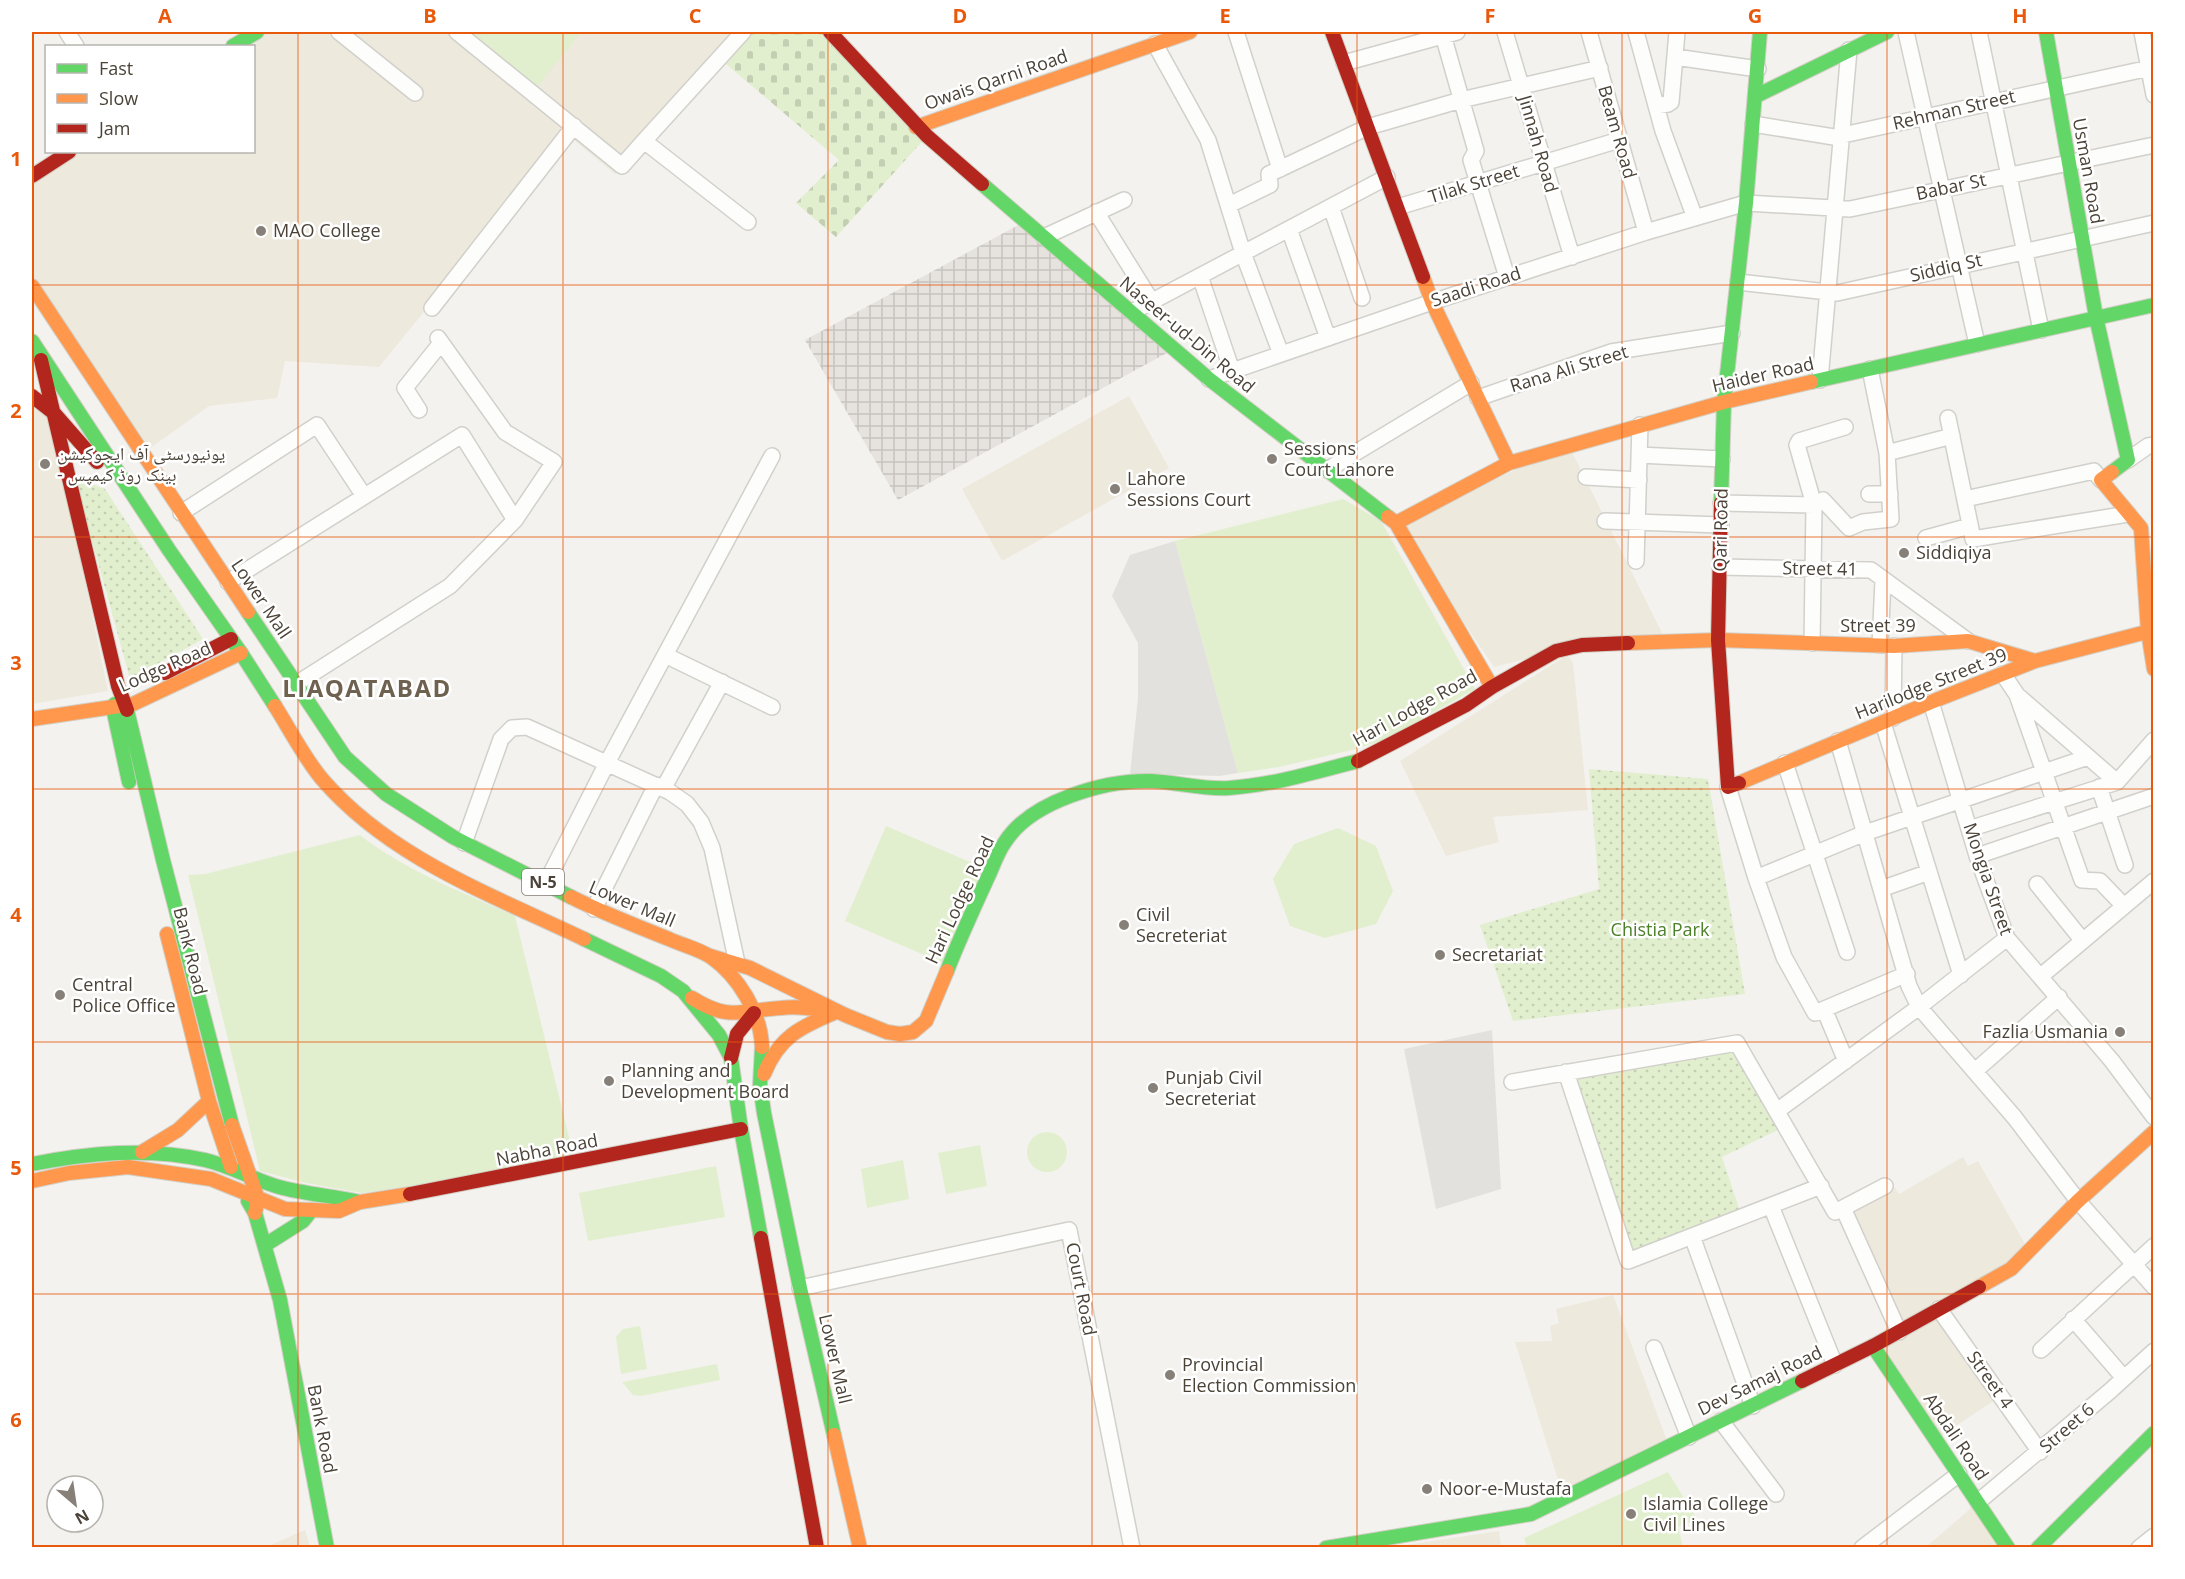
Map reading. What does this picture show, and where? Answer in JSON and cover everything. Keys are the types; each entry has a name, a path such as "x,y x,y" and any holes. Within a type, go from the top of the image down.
{"main road":[{"path":"235,45 257,32"},
{"name":"Naseer-ud-Din Road","path":"830,32 916,127 1209,379 1396,523 1492,687"},
{"name":"Owais Qarni Road","path":"916,127 1155,44 1168,35 1190,32"},
{"path":"1332,32 1432,302 1509,463"},
{"name":"Qari Road","path":"1728,787 1718,640 1724,402 1754,124 1760,32"},
{"path":"1756,96 1887,32"},
{"name":"Usman Road","path":"2046,32 2096,317 2128,460"},
{"path":"32,176 67,153"},
{"name":"Lower Mall","path":"32,286 345,757 386,794 464,843 594,909 710,956 736,983 754,1013 760,1029 762,1045 760,1086 800,1288 860,1548"},
{"name":"Haider Road","path":"1396,523 1509,463 1640,425 1724,402 2154,305"},
{"name":"Bank Road","path":"35,346 54,414 120,702 280,1300 327,1548"},
{"name":"N-5","path":"35,346 169,550 241,653 321,778 373,828 401,848 437,868 661,976 683,991 710,1021 731,1058 741,1129 817,1548"},
{"path":"32,396 54,414 169,550"},
{"path":"2128,460 2101,480 2128,514 2147,523 2154,669"},
{"name":"Harilodge Street 39","path":"1728,787 2035,661 2151,631"},
{"path":"120,702 136,688 231,639"},
{"name":"Hari Lodge Road","path":"836,1012 891,1033 902,1034 916,1031 924,1025 959,940 1005,841 1030,815 1048,805 1089,790 1127,782 1158,782 1227,788 1284,780 1362,760 1466,705 1492,687 1556,651 1582,645 1718,640"},
{"name":"Street 39","path":"1718,640 1887,646 1968,642 2035,661"},
{"name":"Lodge Road","path":"32,709 140,702 241,653"},
{"name":"Bank Road","path":"120,702 118,738 132,795"},
{"name":"Lodge Road","path":"32,719 120,702"},
{"name":"Bank Road","path":"164,921 209,1101 232,1170 242,1191"},
{"path":"710,956 757,971 836,1012"},
{"path":"683,991 716,1012 737,1015 792,1007 836,1012"},
{"path":"760,1086 771,1057 780,1043 792,1032 836,1012"},
{"path":"731,1058 737,1034 754,1013"},
{"path":"142,1152 178,1130 209,1101"},
{"name":"Nabha Road","path":"32,1181 69,1173 128,1167 211,1179 242,1191 256,1206 339,1211 360,1203 442,1189 741,1129"},
{"name":"Dev Samaj Road","path":"1326,1548 1486,1521 1518,1518 1564,1499 1873,1346 2011,1269 2078,1201 2154,1132"},
{"name":"Nabha Road","path":"32,1164 91,1155 142,1152 191,1157 287,1189 332,1195 360,1203"},
{"path":"265,1245 303,1221 311,1211"},
{"name":"Abdali Road","path":"1873,1346 2008,1548"},
{"path":"2038,1548 2154,1433"}],"street":[{"path":"66,32 75,45"},
{"path":"339,32 415,93"},
{"path":"457,32 622,166 743,32"},
{"path":"1236,32 1280,169"},
{"name":"Jinnah Road","path":"1505,32 1572,257"},
{"name":"Beam Road","path":"1589,32 1646,232"},
{"path":"1636,32 1663,131 1695,218"},
{"path":"1656,106 1668,105 1671,102 1677,32"},
{"path":"1906,32 1977,344"},
{"path":"1979,32 2041,330"},
{"path":"2142,32 2151,67 2154,95"},
{"path":"1344,63 1450,34 1461,100 1476,152 1471,160 1507,277"},
{"path":"1155,44 1208,140 1243,254 1281,354"},
{"path":"1820,380 1850,50"},
{"path":"1675,57 1758,69"},
{"name":"Rehman Street","path":"1754,124 1834,137 1842,136 2151,67"},
{"path":"1229,205 1270,185 1269,174 1368,127 1461,100 1600,68"},
{"path":"432,308 574,126"},
{"name":"Tilak Street","path":"1398,207 1619,140"},
{"path":"644,141 748,222"},
{"name":"Babar St","path":"1746,203 1851,209 2154,145"},
{"path":"1131,312 1387,177"},
{"path":"1044,237 1124,200"},
{"name":"Saadi Road","path":"1209,379 1507,277 1646,232 1746,203"},
{"path":"1331,207 1362,298"},
{"path":"1096,212 1152,302"},
{"name":"Siddiq St","path":"1738,282 1837,292 2154,223"},
{"path":"1289,230 1328,338"},
{"path":"1200,276 1232,371"},
{"name":"Rana Ali Street","path":"1327,470 1475,390 1611,352 1732,333"},
{"path":"296,684 450,586 515,520 554,462 505,432 440,341 405,388 419,410"},
{"path":"1721,502 1814,505 1823,500 1849,528 1863,522 1891,519 1887,453 1870,369"},
{"path":"1948,418 1973,539 2128,514"},
{"path":"181,513 317,425 364,496"},
{"path":"1636,561 1640,425"},
{"path":"1812,643 1814,505 1797,442 1845,427"},
{"path":"228,582 462,435 515,520"},
{"path":"1887,453 1952,436"},
{"path":"2128,460 2148,446 2154,445"},
{"path":"1639,455 1722,459"},
{"path":"546,884 607,763 772,456"},
{"path":"1965,500 2094,471 2101,480"},
{"path":"1586,477 1639,480"},
{"path":"1869,494 1890,494"},
{"path":"1605,521 1721,525"},
{"path":"1926,538 1970,526"},
{"name":"Street 41","path":"1720,567 1871,570 1968,642"},
{"path":"1883,580 1888,720 1912,818 1960,975"},
{"path":"665,654 772,707"},
{"path":"2003,674 2017,695 2082,880 2100,881 2124,906"},
{"path":"594,909 659,787 722,682"},
{"path":"2017,695 2117,782"},
{"name":"Mongia Street","path":"1931,702 1977,856 2007,938 2112,1061 2154,1117"},
{"path":"464,843 501,739 512,728 526,727 659,787 687,804 702,822 712,848 737,963"},
{"path":"1969,829 2117,782 2154,740"},
{"path":"1838,741 1910,986 1919,1007 2015,1118 2078,1201 2154,1287"},
{"path":"1756,878 1865,833 2088,757"},
{"path":"1785,764 1847,952"},
{"name":"Qari Road","path":"1728,787 1756,878 1784,957 1820,1011 1846,1060"},
{"path":"2099,787 2125,865"},
{"path":"1977,856 2154,796"},
{"path":"1881,889 1929,872"},
{"path":"2041,976 2154,880"},
{"path":"2037,884 2083,940"},
{"path":"1777,1111 1919,1007 2007,938"},
{"path":"1820,1011 1907,974"},
{"path":"1975,1071 2059,997"},
{"path":"1512,1082 1737,1043 1835,1212 1885,1186"},
{"path":"1566,1072 1628,1261 1821,1186"},
{"path":"1771,1206 1835,1365"},
{"path":"1843,1208 1899,1332"},
{"name":"Court Road","path":"800,1288 1069,1230 1132,1548"},
{"path":"1692,1236 1752,1406"},
{"path":"2041,1350 2154,1246"},
{"name":"Street 4","path":"1939,1309 2040,1452"},
{"path":"2073,1320 2124,1378"},
{"path":"1654,1348 1689,1437"},
{"name":"Street 6","path":"1978,1502 2040,1452 2154,1351"},
{"path":"1721,1421 1776,1494"},
{"path":"1862,1548 1959,1474"},
{"path":"2139,1548 2154,1536"}],"shaded area":[{"name":"MAO College","path":"257,32 743,32 615,174 568,135 379,367 285,361 277,398 209,406 142,454 32,286 32,176 67,153 255,153 255,45 235,45"},
{"path":"1026,221 1174,349 898,500 805,340"},
{"path":"32,396 50,414 108,691 32,704"},
{"path":"1129,396 1169,468 1002,561 962,489"},
{"path":"1569,446 1666,641 1582,645 1494,667 1396,523"},
{"path":"1175,541 1238,773 1219,776 1130,774 1138,698 1138,643 1112,596 1130,555"},
{"path":"1564,657 1570,658 1573,663 1588,810 1493,817 1499,842 1446,856 1400,761"},
{"path":"1492,1030 1501,1189 1436,1209 1404,1049"},
{"path":"1963,1157 1968,1166 1978,1161 2029,1251 1939,1309 2001,1396 1936,1439 1873,1346 1898,1332 1844,1211 1893,1185 1899,1194"},
{"path":"1613,1295 1669,1446 1564,1499 1515,1342 1552,1341 1550,1326 1559,1323 1556,1309"},
{"path":"1978,1502 2008,1548 1925,1548"},
{"path":"305,1530 310,1547 266,1547"},
{"path":"1499,1531 1501,1547 1393,1547"}],"green space":[{"path":"463,32 581,32 535,90"},
{"path":"743,32 830,32 927,136 836,237 796,203 839,160 719,58"},
{"path":"75,478 105,489 203,639 130,679"},
{"path":"1343,499 1381,521 1475,689 1384,740 1279,767 1238,773 1175,541"},
{"name":"Chistia Park","path":"1589,769 1708,779 1745,994 1513,1021 1480,925 1599,889"},
{"path":"886,826 984,868 943,963 845,921"},
{"path":"1338,828 1376,846 1393,891 1376,924 1325,938 1290,926 1273,879 1294,844"},
{"path":"360,835 415,870 515,916 575,1162 362,1193 306,1183 260,1171 188,875 205,874"},
{"path":"1737,1043 1786,1126 1722,1157 1742,1217 1628,1261 1566,1072"},
{"path":"1047,1132 1061,1138 1067,1152 1061,1166 1047,1172 1033,1166 1027,1152 1033,1138"},
{"path":"980,1145 987,1186 946,1194 938,1153"},
{"path":"903,1160 909,1199 867,1208 861,1169"},
{"path":"716,1166 725,1217 588,1241 579,1193"},
{"path":"640,1326 647,1369 621,1374 616,1337 623,1329"},
{"path":"717,1364 720,1380 641,1396 633,1395 622,1382"},
{"name":"Islamia College Civil Lines","path":"1668,1472 1697,1519 1678,1527 1683,1547 1527,1547 1524,1538"}],"traffic: fast":[{"path":"235,45 257,32"},
{"path":"1721,503 1724,402 1746,203 1760,32"},
{"path":"1756,96 1887,32"},
{"path":"2046,32 2096,317 2128,460 2112,472"},
{"path":"982,184 1209,379 1388,517"},
{"path":"1811,382 2154,305"},
{"path":"32,341 275,706"},
{"path":"248,612 345,757 386,794 453,837 571,897"},
{"path":"115,704 113,708 129,782"},
{"path":"127,710 163,860 232,1125"},
{"path":"947,971 1002,846 1017,828 1050,804 1112,784 1151,781 1229,788 1278,781 1358,761"},
{"path":"584,939 661,976 683,991 719,1035 731,1058 741,1129 761,1238"},
{"path":"762,1047 760,1085 764,1113 800,1288 834,1435"},
{"path":"32,1164 97,1154 140,1153 184,1156 215,1163 279,1187 360,1202"},
{"path":"248,1201 255,1213 280,1300 327,1548"},
{"path":"265,1245 303,1221 311,1211"},
{"path":"1873,1346 2008,1548"},
{"path":"1326,1548 1531,1514 1802,1381"},
{"path":"2038,1548 2154,1433"}],"traffic: slow":[{"path":"916,127 1190,32"},
{"path":"1423,277 1432,302 1509,463"},
{"path":"32,286 248,612"},
{"path":"1396,523 1509,463 1724,402 1811,382"},
{"path":"2112,472 2101,480 2141,528 2148,631 2154,669"},
{"path":"1388,517 1396,523 1492,687"},
{"path":"1739,783 2035,661 2154,630"},
{"path":"1628,643 1718,640 1894,646 1968,641 2035,661"},
{"path":"32,719 133,704 241,653"},
{"path":"275,706 303,753 322,779 349,807 379,831 444,872 584,939"},
{"path":"571,897 711,957 730,974 746,996 757,1021 762,1047"},
{"path":"167,934 209,1101 231,1167"},
{"path":"710,956 750,968 845,1015 887,1032 900,1034 913,1032 926,1021 947,971"},
{"path":"692,998 716,1010 736,1013 792,1007 823,1010"},
{"path":"764,1074 777,1051 792,1035 801,1028 836,1012"},
{"path":"142,1152 178,1130 209,1101"},
{"path":"232,1125 258,1199 255,1213"},
{"path":"1979,1287 2011,1269 2078,1201 2154,1132"},
{"path":"32,1181 69,1173 128,1167 211,1179 285,1209 339,1211 360,1202 410,1194"},
{"path":"834,1435 860,1548"}],"traffic: jam":[{"path":"830,32 927,136 982,184"},
{"path":"1332,32 1423,277"},
{"path":"32,176 67,153"},
{"path":"41,360 118,686 127,710"},
{"path":"32,396 55,414 97,462"},
{"path":"1721,503 1718,640 1728,787 1739,783"},
{"path":"165,673 231,639"},
{"path":"1358,761 1466,705 1492,687 1556,651 1582,645 1628,643"},
{"path":"731,1058 737,1034 754,1013"},
{"path":"410,1194 741,1129"},
{"path":"761,1238 817,1548"},
{"path":"1802,1381 1873,1346 1979,1287"}],"place":[{"name":"MAO College","path":"261,231"},
{"name":"Sessions Court Lahore","path":"1272,459"},
{"name":"یونیورسٹی آف ایجوکیشن - بینک روڈ کیمپس","path":"45,464"},
{"name":"Lahore Sessions Court","path":"1115,489"},
{"name":"Siddiqiya","path":"1904,553"},
{"name":"Civil Secreteriat","path":"1124,925"},
{"name":"Secretariat","path":"1440,955"},
{"name":"Central Police Office","path":"60,995"},
{"name":"Fazlia Usmania","path":"2120,1032"},
{"name":"Planning and Development Board","path":"609,1081"},
{"name":"Punjab Civil Secreteriat","path":"1153,1088"},
{"name":"Provincial Election Commission","path":"1170,1375"},
{"name":"Noor-e-Mustafa","path":"1427,1489"},
{"name":"Islamia College Civil Lines","path":"1631,1514"}],"district":[{"name":"LIAQATABAD","path":"367,689"}]}
